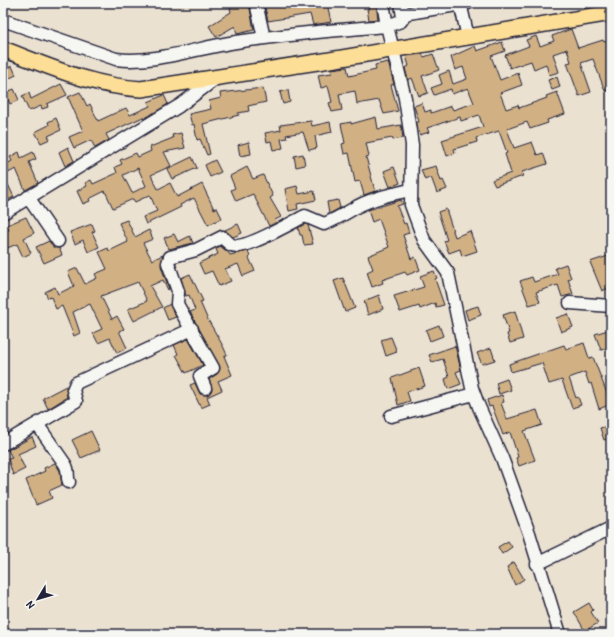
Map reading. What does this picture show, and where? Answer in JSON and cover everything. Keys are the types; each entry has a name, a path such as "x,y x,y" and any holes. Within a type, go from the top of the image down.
{"main road":[{"path":"3,49 72,74 118,87 141,89 394,48 467,32 611,13"}],"street":[{"path":"256,3 264,38"},
{"path":"383,3 396,20 394,48 405,98 413,156 410,190 411,205 417,226 424,240 448,273 464,356 474,394 502,458 529,533 537,564 560,634"},
{"path":"3,20 116,59 128,61 143,60 201,48 264,38 396,20 462,5 467,32"},
{"path":"3,212 179,106 218,77"},
{"path":"205,388 200,376 213,368 177,304 178,291 168,262 170,257 196,250 222,237 228,244 238,246 249,243 305,216 324,224 340,218 359,206 386,195 410,190"},
{"path":"28,197 58,241"},
{"path":"570,303 611,306"},
{"path":"3,444 76,401 73,390 76,383 192,329"},
{"path":"390,416 474,394"},
{"path":"37,424 69,470 67,478 69,482"},
{"path":"537,564 611,528"}],"building":[{"path":"229,3 249,3 254,30 237,34 235,26 216,37 209,26 231,12"},
{"path":"264,3 268,3 268,6 280,3 297,3 298,8 327,3 331,22 313,25 310,14 268,21"},
{"path":"367,3 376,3 378,19 369,20 367,9 369,9"},
{"path":"571,29 578,48 603,40 604,42 611,40 611,89 605,91 593,59 581,63 591,92 579,96 567,63 571,62 567,49 553,54 559,72 549,75 546,64 534,69 531,61 510,68 505,55 529,46 526,40 536,36 540,46 554,41 552,36"},
{"path":"502,42 505,51 491,56 500,80 518,73 522,85 500,93 506,109 518,105 519,108 547,98 546,96 557,92 565,114 547,120 548,123 530,129 527,122 507,129 514,148 532,142 537,155 543,153 547,164 522,172 523,176 495,186 492,180 511,173 505,154 507,153 499,131 476,138 477,142 454,149 455,153 447,156 442,140 483,127 479,115 461,121 460,117 427,128 429,132 420,135 416,123 419,122 414,106 422,103 425,112 431,110 431,113 451,106 453,110 474,103 468,88 452,94 451,89 434,95 431,88 442,84 439,75 449,71 453,84 467,79 463,67 455,70 451,57 475,46 477,51"},
{"path":"422,54 424,57 433,54 439,70 422,76 428,93 419,96 412,78 408,80 405,68 409,66 406,56"},
{"path":"388,62 394,84 391,85 398,111 384,114 379,100 357,104 355,91 339,94 342,110 332,112 329,103 332,102 328,86 321,88 318,75 332,73 331,69 347,67 349,76 376,70 375,65"},
{"path":"12,66 16,75 6,80 3,70"},
{"path":"557,77 560,87 552,90 548,80"},
{"path":"61,84 67,95 47,104 48,107 42,109 41,106 29,111 22,96 29,93 31,99"},
{"path":"263,88 266,102 248,106 249,111 238,113 239,115 203,124 210,154 207,155 200,139 197,140 194,124 192,125 189,114 211,109 209,101 221,98 220,93"},
{"path":"14,89 19,100 10,104 5,93"},
{"path":"288,90 290,102 283,104 280,92"},
{"path":"80,92 87,106 90,104 98,121 126,108 130,115 150,106 148,102 164,95 168,104 144,119 143,117 106,134 109,140 95,148 91,140 74,148 69,137 83,131 68,97"},
{"path":"376,117 378,129 401,125 403,138 393,140 392,138 366,143 369,156 366,157 375,191 364,195 360,181 355,182 349,153 344,154 342,144 345,143 341,124 351,122 351,124"},
{"path":"56,118 61,130 48,136 50,139 41,143 35,132 49,125 48,122"},
{"path":"311,121 312,126 330,122 332,132 315,136 317,148 309,150 303,132 286,135 287,138 281,139 283,148 273,150 271,141 267,142 265,133 281,130 280,125"},
{"path":"181,133 185,148 164,152 171,166 151,175 158,189 170,183 177,197 202,184 214,209 217,208 222,218 208,225 194,198 180,205 181,207 146,224 143,217 157,211 150,195 135,202 133,199 113,208 105,191 89,199 90,201 83,204 77,191 87,186 85,183 91,180 93,184 117,173 115,167 122,164 120,160 136,153 138,157 151,151 150,147 173,138 172,135","holes":["138,168 146,186 132,193 123,175"]},
{"path":"249,142 251,154 240,156 238,145"},
{"path":"68,147 74,161 65,166 59,152"},
{"path":"19,152 21,158 33,152 36,159 29,162 38,183 25,190 16,169 8,173 5,165 12,161 10,157"},
{"path":"303,154 305,165 296,167 294,156"},
{"path":"192,157 197,168 172,179 167,169"},
{"path":"215,160 221,172 210,177 205,165"},
{"path":"436,166 441,181 443,180 447,189 437,193 431,177 425,180 421,170"},
{"path":"247,167 253,179 263,175 273,196 270,198 281,217 275,220 277,222 269,226 253,194 236,201 231,190 235,188 230,176"},
{"path":"394,167 400,183 390,187 384,171"},
{"path":"3,174 14,197 3,202"},
{"path":"297,186 299,194 314,191 316,200 297,204 298,209 289,211 285,189"},
{"path":"338,200 340,208 329,214 327,202"},
{"path":"401,200 403,204 397,206 404,224 406,223 409,233 403,235 411,259 415,257 420,270 407,275 405,272 382,280 383,283 372,287 367,272 373,269 368,256 389,247 379,219 372,222 368,210"},
{"path":"446,209 455,237 470,231 477,251 462,256 460,249 449,253 444,241 447,240 438,212"},
{"path":"26,217 34,233 24,238 31,253 23,257 17,244 5,249 3,244 3,232 9,230 7,225"},
{"path":"127,220 135,237 149,230 153,239 143,243 152,260 163,255 161,266 169,289 168,290 163,280 150,286 162,307 134,321 128,309 147,301 138,282 101,296 112,319 117,316 124,329 119,331 127,348 117,353 110,338 98,343 93,333 102,329 90,304 73,312 80,333 74,336 62,306 56,309 51,297 48,298 45,292 55,287 58,294 74,286 68,272 77,268 85,284 97,278 95,274 107,269 99,252 108,248 109,251 128,242 119,223"},
{"path":"92,224 95,231 92,232 99,247 88,252 83,240 75,244 70,232"},
{"path":"238,224 242,233 233,237 225,230"},
{"path":"305,224 308,225 313,244 304,245 302,235 300,235 298,228"},
{"path":"174,234 178,242 190,236 193,243 169,249 164,238"},
{"path":"49,241 54,248 59,248 62,255 44,263 36,247"},
{"path":"220,246 230,255 248,251 249,258 255,271 243,276 238,264 225,269 231,281 219,286 212,271 204,274 199,263 218,254 216,249"},
{"path":"611,255 611,287 602,291 590,262"},
{"path":"566,264 571,278 568,279 573,294 562,297 558,285 536,292 540,302 529,305 520,281 532,277 534,282 558,274 555,268"},
{"path":"434,271 437,278 435,279 444,305 436,307 435,303 420,309 419,306 400,312 394,296 424,287 420,276"},
{"path":"190,274 203,301 200,302 207,318 227,355 224,356 232,375 218,381 222,390 207,397 210,404 201,408 190,385 195,383 200,394 208,395 212,389 209,379 217,374 220,368 190,312 195,310 189,295 186,296 181,278"},
{"path":"343,278 355,308 345,312 334,281"},
{"path":"379,295 383,309 368,315 364,301"},
{"path":"170,304 176,317 168,320 163,308"},
{"path":"478,306 481,315 468,320 465,310"},
{"path":"515,311 523,339 510,343 507,334 509,333 503,315"},
{"path":"568,314 573,327 561,332 556,318"},
{"path":"439,325 443,336 430,341 426,330"},
{"path":"611,329 611,347 601,350 595,334"},
{"path":"391,337 397,352 386,356 381,340"},
{"path":"188,339 203,365 186,373 176,355 178,354 174,345"},
{"path":"584,343 589,358 593,357 611,404 599,409 591,383 589,384 585,372 569,378 576,398 578,397 581,405 572,408 562,380 549,384 542,363 511,372 509,364 564,345 566,349"},
{"path":"455,346 461,370 456,372 461,384 448,389 445,379 449,377 443,359 432,362 429,355"},
{"path":"491,348 495,360 482,364 477,353"},
{"path":"419,368 425,386 407,392 410,401 398,405 392,378"},
{"path":"507,379 511,390 499,394 496,383"},
{"path":"66,386 67,397 48,409 43,398"},
{"path":"502,395 504,402 501,403 507,419 537,410 542,425 524,431 535,460 519,466 516,458 518,457 510,432 503,435 492,406 489,407 487,400"},
{"path":"611,425 611,438 604,440 600,428"},
{"path":"91,431 100,450 81,458 72,440"},
{"path":"32,437 36,446 18,454 25,469 13,475 8,459 12,458 8,450"},
{"path":"55,463 60,471 62,485 49,491 52,498 36,505 26,480 45,471 44,468"},
{"path":"508,541 512,547 502,554 498,547"},
{"path":"514,562 524,579 515,585 507,567"},
{"path":"589,603 593,610 591,612 598,623 585,631 574,612"}]}
